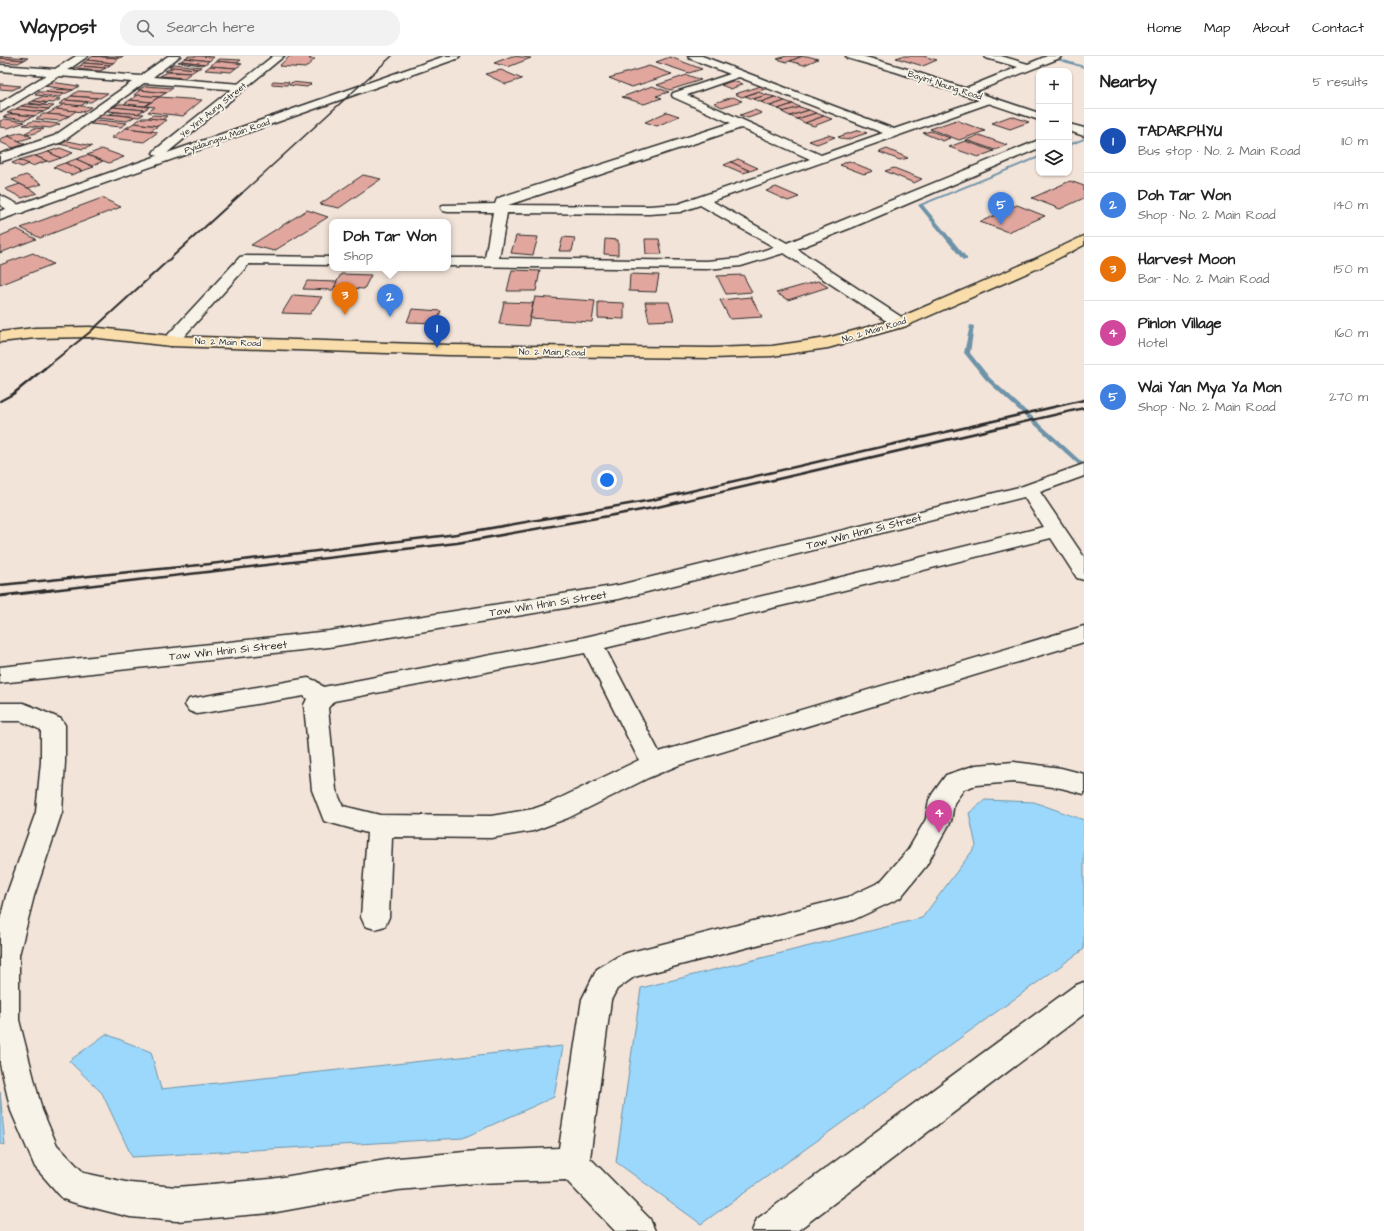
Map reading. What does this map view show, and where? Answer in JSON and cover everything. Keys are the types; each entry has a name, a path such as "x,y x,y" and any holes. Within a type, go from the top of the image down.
{"main road":[{"name":"No. 2 Main Road","path":"0,336 36,333 90,332 171,341 448,350 712,353 772,351 828,343 900,323 1024,269 1084,240"}],"street":[{"path":"0,108 84,56"},
{"path":"0,158 58,139 175,56"},
{"name":"Ye Yint Aung Street","path":"146,164 279,56"},
{"name":"Pyidaungsu Main Road","path":"0,216 456,56"},
{"path":"696,56 894,133"},
{"name":"Bayint Naung Road","path":"851,56 1036,116"},
{"path":"990,56 1028,67"},
{"path":"965,92 1056,56"},
{"path":"0,68 241,87"},
{"path":"739,74 677,95 820,159"},
{"path":"448,208 649,210 680,208 989,100"},
{"path":"491,263 502,202 741,124"},
{"path":"451,262 706,265 741,262 786,248 848,224 1036,145"},
{"path":"0,199 18,210"},
{"path":"702,201 786,248 900,323"},
{"path":"171,341 245,260 329,261"},
{"name":"Taw Win Hnin Si Street","path":"0,675 329,639 619,592 1029,490 1084,470"},
{"path":"1029,490 1084,573"},
{"path":"1056,530 592,644 327,694 321,698 316,705 316,719 324,790 333,814 380,826 491,826 533,820 559,811 672,757 1084,634"},
{"path":"592,644 654,765"},
{"path":"197,705 308,688 321,698"},
{"path":"0,712 23,712 53,725 53,762 49,812 20,896 5,955 2,1020 27,1111 46,1156 75,1187 130,1200 177,1204 271,1196 398,1174 477,1167 572,1164 638,1231"},
{"path":"572,1164 597,999 607,979 627,966 853,908 890,890 917,858 938,821 942,800 955,782 976,775 1014,772 1061,778 1084,784"},
{"path":"375,917 380,826"},
{"path":"769,1231 1084,996"}],"water":[{"path":"985,800 1034,802 1084,820 1084,949 701,1224 616,1162 641,988 922,918 976,846 969,813"},
{"path":"106,1034 151,1052 161,1089 563,1046 554,1097 463,1138 132,1157 102,1093 69,1061"},
{"path":"0,1092 5,1145 0,1144"}],"building":[{"path":"1,56 28,58 24,60 0,57"},
{"path":"93,56 119,58 113,63 87,60"},
{"path":"93,56 124,56 119,58"},
{"path":"189,56 214,57 209,61 185,58"},
{"path":"290,56 312,56 309,59 315,59 305,68 279,66"},
{"path":"512,56 531,58 508,67 494,63"},
{"path":"786,56 803,56 787,62 777,59"},
{"path":"803,56 818,59 804,65 790,61"},
{"path":"902,56 923,56 937,60 923,66 896,58"},
{"path":"670,57 702,69 689,73 656,62"},
{"path":"0,58 24,60 18,63 0,62"},
{"path":"185,58 209,61 205,64 181,61"},
{"path":"220,59 241,60 237,63 216,61"},
{"path":"87,60 113,63 110,65 83,63"},
{"path":"181,61 205,64 202,65 178,62"},
{"path":"216,61 242,64 236,68 210,66"},
{"path":"83,63 110,65 106,68 80,66"},
{"path":"174,64 202,67 197,69 169,67"},
{"path":"80,66 106,68 100,71 73,69"},
{"path":"210,66 236,68 231,72 205,70"},
{"path":"649,66 672,74 632,87 609,78"},
{"path":"174,67 197,69 191,73 165,71"},
{"path":"501,70 522,79 506,84 485,74"},
{"path":"168,72 191,73 184,78 160,76"},
{"path":"687,75 701,80 670,90 657,85"},
{"path":"273,81 289,82 287,85 271,84"},
{"path":"732,81 743,84 731,89 721,85"},
{"path":"50,82 79,86 73,90 44,86"},
{"path":"292,82 311,84 307,87 289,85"},
{"path":"0,84 21,86 12,90 0,89"},
{"path":"145,86 173,88 166,93 138,90"},
{"path":"652,86 669,92 656,96 662,98 644,104 622,97"},
{"path":"761,86 768,88 742,97 735,94"},
{"path":"52,89 73,90 64,94 45,92"},
{"path":"140,90 166,93 159,97 134,95"},
{"path":"78,91 108,93 100,98 71,96"},
{"path":"39,92 64,94 59,97 35,95"},
{"path":"758,92 767,95 753,99 745,96"},
{"path":"138,95 159,97 151,102 130,100"},
{"path":"767,95 775,97 761,102 753,99"},
{"path":"71,96 97,98 91,102 65,100"},
{"path":"41,97 61,99 53,103 33,101"},
{"path":"159,97 202,100 183,116 148,112 155,107 145,106"},
{"path":"733,97 742,101 722,107 714,103"},
{"path":"775,97 785,101 770,106 761,102"},
{"path":"65,100 87,102 80,106 59,104"},
{"path":"130,100 151,102 145,106 124,104"},
{"path":"33,101 47,103 43,105 29,103"},
{"path":"785,101 793,104 778,109 770,106"},
{"path":"26,104 54,106 49,109 21,106"},
{"path":"64,104 91,107 83,112 56,109"},
{"path":"119,104 149,107 144,110 113,107"},
{"path":"793,104 800,107 786,112 778,109"},
{"path":"21,106 49,109 43,112 16,109"},
{"path":"113,107 144,110 137,114 108,111"},
{"path":"800,107 809,110 790,116 782,112"},
{"path":"16,109 43,112 34,116 7,113"},
{"path":"56,109 76,111 69,116 47,114"},
{"path":"754,110 762,113 748,118 740,115"},
{"path":"809,110 816,113 797,119 790,116"},
{"path":"115,112 144,114 139,117 110,114"},
{"path":"667,112 679,116 657,126 645,122"},
{"path":"816,113 824,116 805,123 797,119"},
{"path":"12,114 34,116 25,120 3,117"},
{"path":"43,114 69,116 60,121 36,119"},
{"path":"104,114 134,117 127,121 97,118"},
{"path":"153,115 167,116 162,120 148,118"},
{"path":"824,116 832,119 814,126 805,123"},
{"path":"1011,116 1029,122 1010,129 992,123"},
{"path":"142,118 166,120 158,126 134,123"},
{"path":"5,119 25,122 8,128 0,127 0,121"},
{"path":"98,120 127,123 121,127 90,124"},
{"path":"956,120 985,131 959,140 930,129"},
{"path":"33,121 60,124 50,128 23,125"},
{"path":"134,123 158,126 150,131 126,128"},
{"path":"35,128 44,129 33,134 25,133"},
{"path":"126,128 158,132 144,142 111,138"},
{"path":"859,130 867,133 846,140 838,137"},
{"path":"931,131 950,138 943,141 923,133"},
{"path":"21,132 32,137 19,141 8,136"},
{"path":"828,135 835,137 817,144 809,141"},
{"path":"979,135 1007,145 995,150 966,140"},
{"path":"8,136 25,144 13,148 0,142 0,139"},
{"path":"68,141 92,146 83,149 59,144"},
{"path":"965,141 994,151 978,157 949,147"},
{"path":"60,148 73,153 61,158 48,152"},
{"path":"102,149 124,157 109,163 87,155"},
{"path":"887,149 908,158 900,160 879,152"},
{"path":"48,152 61,158 49,162 35,156"},
{"path":"87,155 103,161 92,166 76,159"},
{"path":"33,156 47,161 32,166 19,160"},
{"path":"76,159 94,167 82,171 65,163"},
{"path":"738,159 758,168 750,171 731,162"},
{"path":"19,160 29,164 22,167 12,163"},
{"path":"849,161 873,171 864,174 840,165"},
{"path":"731,162 750,171 743,173 724,165"},
{"path":"65,163 82,171 71,175 53,167"},
{"path":"894,168 922,179 914,183 885,171"},
{"path":"26,175 42,184 28,188 12,180"},
{"path":"363,175 381,179 339,208 320,204"},
{"path":"1070,181 1084,186 1084,198 1060,209 1032,198"},
{"path":"20,184 37,193 22,198 5,189"},
{"path":"776,187 799,197 788,201 766,191"},
{"path":"102,198 121,207 40,238 21,228"},
{"path":"1017,205 1045,216 1008,232 980,222"},
{"path":"307,210 328,217 274,251 251,245"},
{"path":"17,229 36,239 0,253 0,236"},
{"path":"516,236 538,237 533,255 511,253"},
{"path":"563,237 575,238 572,251 559,251"},
{"path":"605,239 618,240 618,255 604,254"},
{"path":"645,239 659,239 662,254 646,254"},
{"path":"33,253 53,264 0,285 0,265"},
{"path":"512,270 540,271 536,291 507,291"},
{"path":"341,274 371,275 364,289 334,287"},
{"path":"630,274 659,275 656,292 629,291"},
{"path":"743,275 752,292 726,294 717,276"},
{"path":"307,281 337,282 333,290 303,289"},
{"path":"818,281 828,287 788,300 776,293"},
{"path":"293,295 322,297 310,314 282,313"},
{"path":"535,297 595,301 592,322 530,318"},
{"path":"751,297 762,317 730,319 720,300"},
{"path":"504,302 533,303 528,326 499,324"},
{"path":"598,302 624,303 624,319 598,318"},
{"path":"645,302 669,302 674,320 649,321"},
{"path":"412,309 441,311 436,323 407,322"}],"waterway":[{"path":"1046,56 1084,67"},
{"path":"1072,144 1084,139"},
{"path":"965,259 920,205 1036,158"},
{"path":"972,326 967,353 988,379 1084,467"}],"railway":[{"path":"241,194 392,56"},
{"path":"44,369 90,332 242,193"},
{"path":"0,401 13,394 45,368"},
{"path":"0,585 210,564 457,534 652,500 1084,400"},
{"path":"43,591 457,543 653,508 1084,408"},
{"path":"0,596 52,590"}],"place":[{"name":"Wai Yan Mya Ya Mon","path":"1001,225"},
{"name":"Harvest Moon","path":"345,315"},
{"name":"Doh Tar Won","path":"390,317"},
{"name":"TADARPHYU","path":"437,348"},
{"name":"Pinlon Village","path":"939,833"}]}
